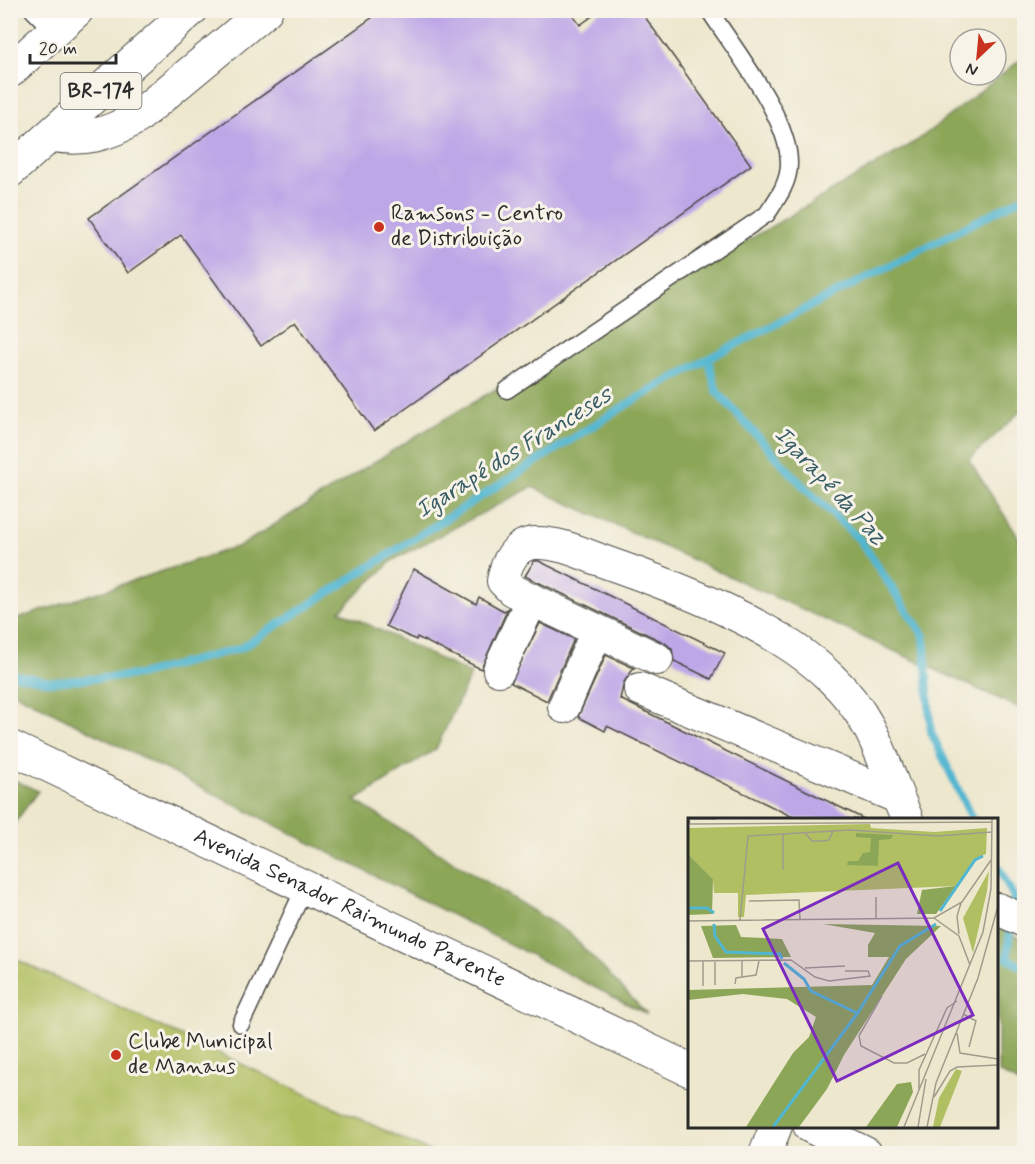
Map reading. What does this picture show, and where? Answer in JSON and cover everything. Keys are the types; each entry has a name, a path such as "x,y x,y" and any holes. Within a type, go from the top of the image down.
{"main road":[{"name":"BR-174","path":"10,171 191,10"},
{"path":"51,135 73,139 94,138 114,131 136,118 266,10"},
{"path":"10,71 55,18"},
{"name":"Avenida Senador Raimundo Parente","path":"11,747 688,1069"},
{"path":"814,1128 867,1154"}],"street":[{"path":"657,659 512,590 504,581 505,569 514,552 533,543 556,545 674,586 788,643 830,676 860,709 880,745 902,808"},
{"path":"499,670 531,599"},
{"path":"564,707 597,631"},
{"path":"640,689 902,808"},
{"path":"999,909 1024,921"},
{"path":"765,1154 775,1128"}],"lane":[{"path":"507,390 767,214 782,191 789,166 788,143 774,111 709,10"},
{"path":"241,1023 305,887"}],"green space":[{"path":"1024,57 1024,408 969,460 1024,546 1024,710 532,487 393,560 340,611 471,674 436,749 355,801 569,933 647,1014 11,691 10,621 242,545 416,436 918,140 986,87 1008,87 1008,70"},
{"path":"10,778 38,791 11,828 10,828"},
{"path":"999,928 1024,940 1024,1086 999,1073"},
{"name":"Clube Municipal de Manaus","path":"11,957 433,1153 11,1153"}],"building":[{"name":"Ramsons - Centro de Distribuição","path":"383,10 569,10 580,25 601,10 640,10 751,165 374,431 295,321 261,346 181,235 128,273 89,218"},
{"path":"534,561 539,561 725,653 711,679 674,661 672,649 665,643 525,576"},
{"path":"414,569 476,604 479,597 504,611 508,608 481,669 417,637 416,640 386,626"},
{"path":"540,623 574,639 547,701 511,683"},
{"path":"606,655 634,668 624,682 620,699 862,818 795,818 607,726 605,731 578,717"}],"waterway":[{"name":"Igarapé dos Franceses","path":"10,674 51,682 138,675 241,648 629,403 715,355 1024,197"},
{"name":"Igarapé da Paz","path":"711,357 708,359 717,392 804,487 860,540 924,636 931,732 972,818"},
{"name":"Igarapé da Paz","path":"999,869 1014,897 1012,909"},
{"name":"Igarapé da Paz","path":"1011,922 1007,958 1024,968"}],"place":[{"name":"Ramsons - Centro de Distribuição","path":"379,227"},
{"name":"Clube Municipal de Manaus","path":"116,1055"}]}
